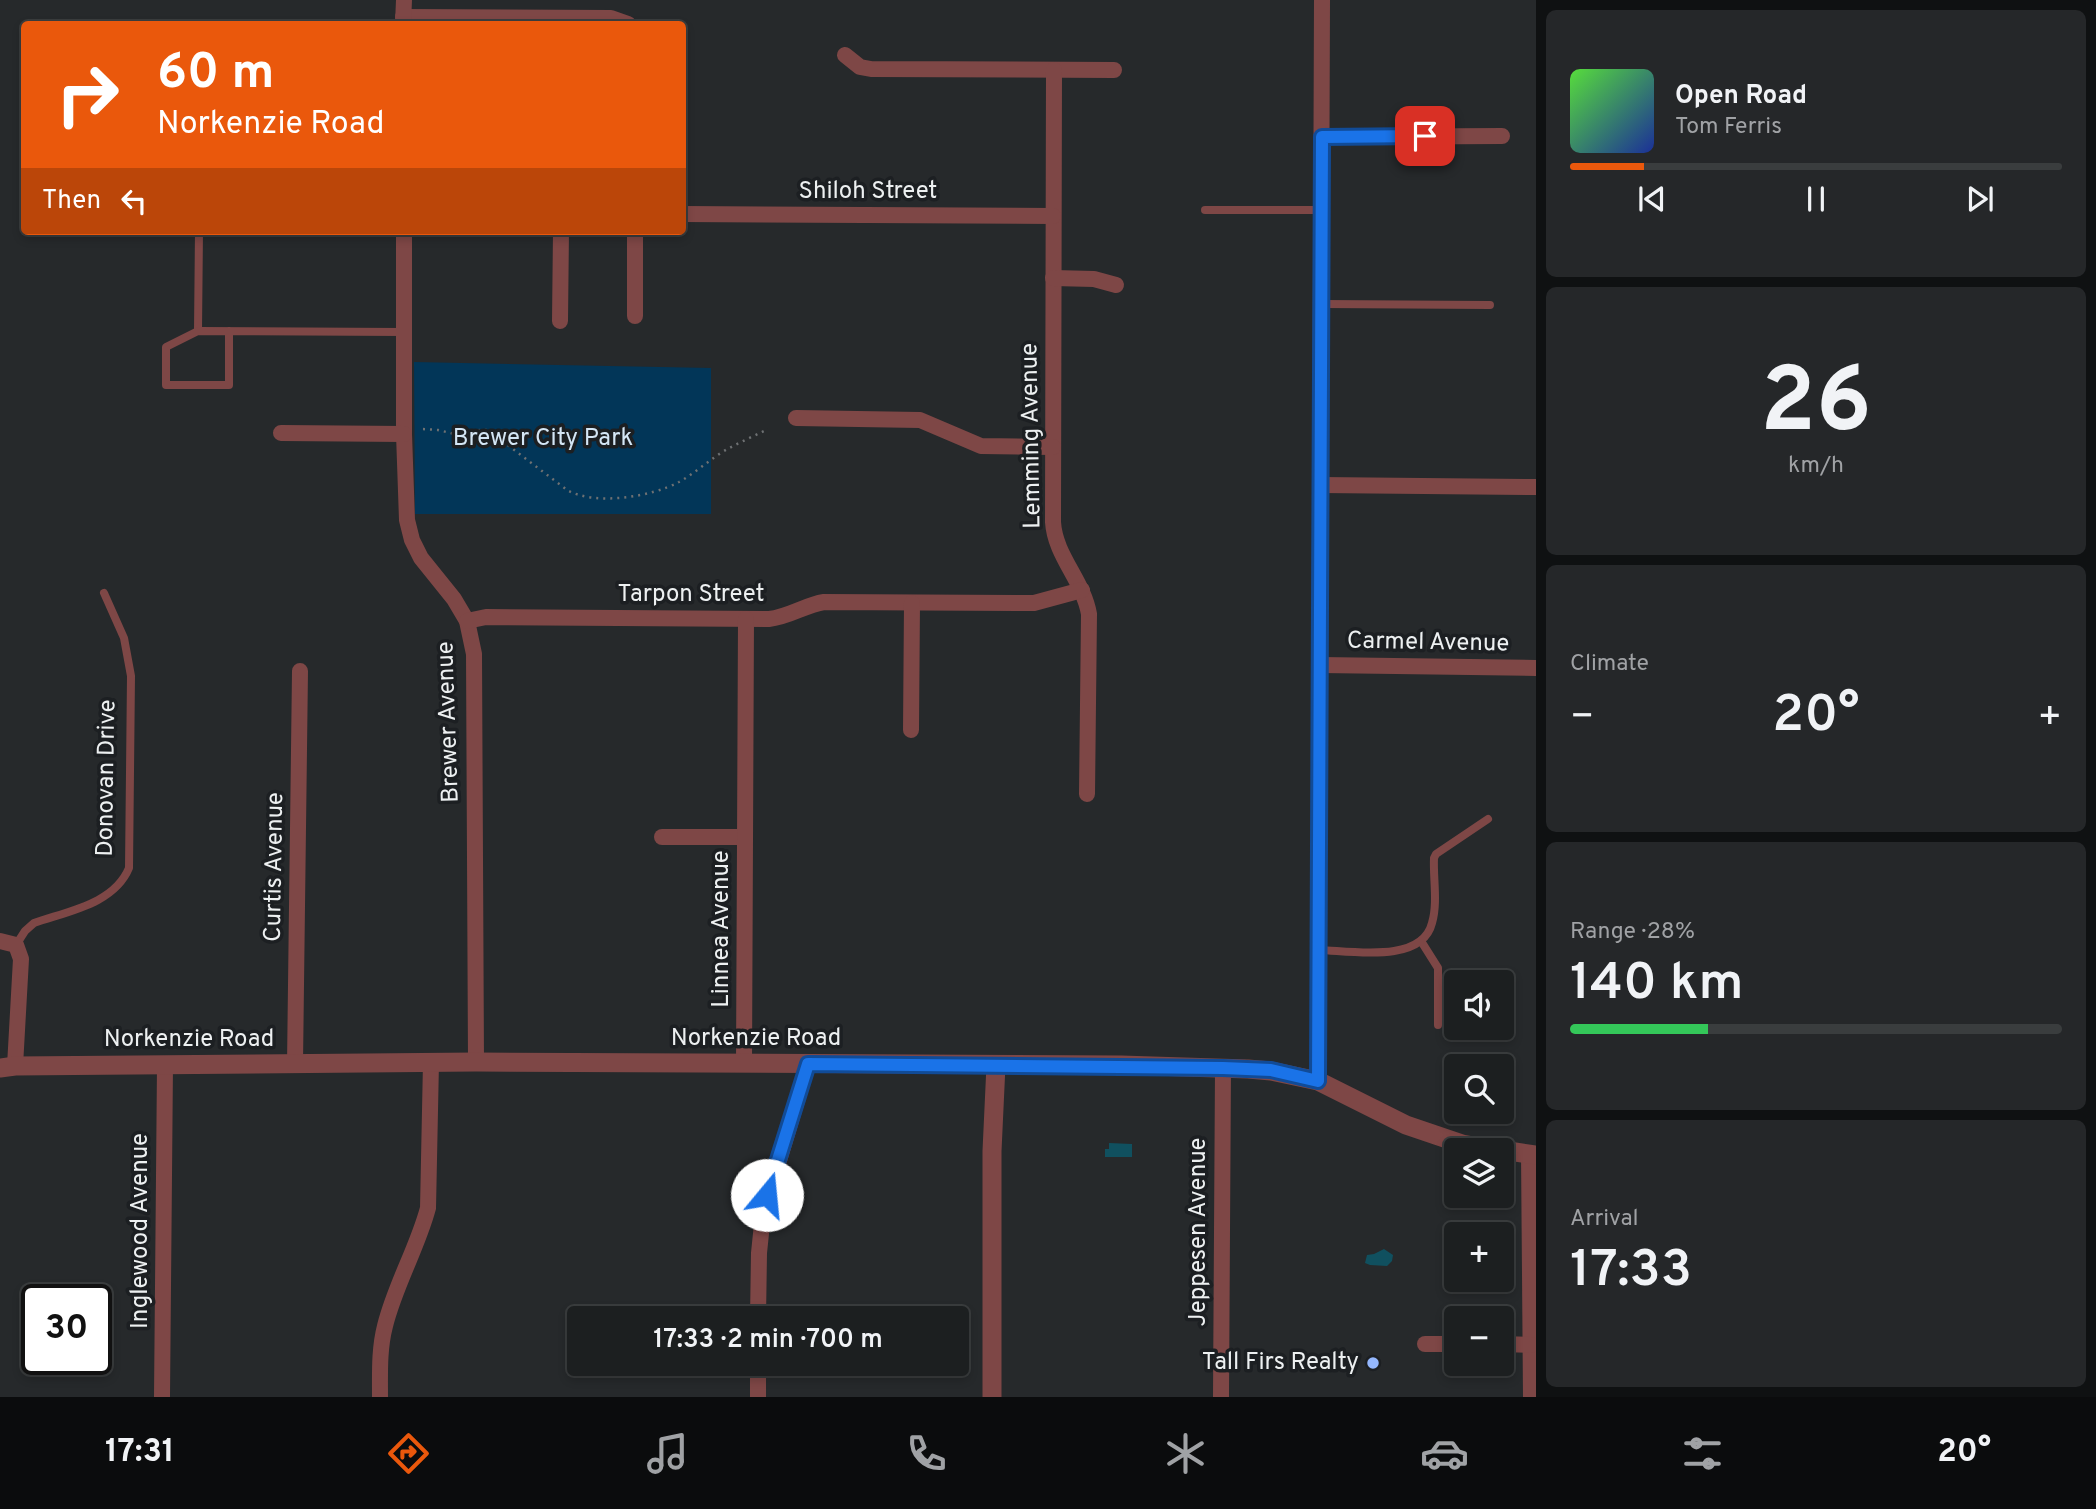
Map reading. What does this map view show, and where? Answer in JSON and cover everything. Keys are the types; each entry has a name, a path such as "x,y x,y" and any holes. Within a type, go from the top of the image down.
{"street":[{"path":"404,0 404,21 611,18 620,21"},
{"path":"1318,1081 1322,0"},
{"path":"845,55 860,67 871,69 1114,70"},
{"name":"Lemming Avenue","path":"1054,70 1054,532 1059,549 1087,604 1087,794"},
{"path":"1322,137 1502,136"},
{"name":"Shiloh Street","path":"686,214 1054,216"},
{"name":"Brewer Avenue","path":"404,235 405,511 412,540 427,566 454,599 467,621 474,654 476,1062"},
{"path":"560,321 561,235"},
{"path":"635,235 635,316"},
{"path":"1054,278 1094,279 1116,285"},
{"path":"796,418 920,420 981,446 1053,447"},
{"path":"281,433 404,434"},
{"path":"1320,485 1536,487"},
{"name":"Tarpon Street","path":"467,621 486,617 778,618 805,606 824,602 1034,603 1082,590"},
{"path":"911,730 912,603"},
{"name":"Linnea Avenue","path":"744,1064 746,619"},
{"name":"Carmel Avenue","path":"1320,665 1536,667"},
{"name":"Curtis Avenue","path":"295,1064 300,671"},
{"name":"Linnea Avenue","path":"662,836 745,837"},
{"path":"0,941 16,945 22,959 7,1067"},
{"path":"380,1397 381,1347 385,1325 428,1208 431,1062"},
{"name":"Norkenzie Road","path":"7,1067 476,1062 996,1065 1271,1070 1318,1081 1406,1125 1444,1138"},
{"path":"758,1306 763,1214 808,1064"},
{"name":"Inglewood Avenue","path":"162,1397 165,1065"},
{"path":"992,1397 992,1151 996,1065"},
{"name":"Jeppesen Avenue","path":"1221,1397 1223,1068"},
{"name":"Norkenzie Road","path":"1514,1152 1533,1155"},
{"path":"1531,1397 1533,1155"},
{"path":"1425,1344 1444,1344"},
{"path":"1514,1345 1531,1345"},
{"path":"758,1376 758,1397"}],"lane":[{"path":"1205,210 1321,210"},
{"path":"198,331 199,235"},
{"path":"1321,304 1490,305"},
{"path":"229,331 229,386 166,385 166,347 198,331 229,331 404,332"},
{"name":"Donovan Drive","path":"16,945 34,923 109,894 121,884 129,868 131,676 124,638 104,593"},
{"path":"1320,950 1401,951 1421,941 1433,922 1436,854 1488,820"},
{"path":"1421,941 1438,968 1438,1024"}],"path":[{"path":"423,429 438,429 459,435 488,430 567,491 598,498 633,496 667,487 728,449 768,429"}],"green space":[{"name":"Brewer City Park","path":"414,362 711,368 711,514 415,514"}],"shaded area":[{"path":"1109,1143 1132,1144 1132,1157 1105,1157 1105,1149 1109,1149"},
{"path":"1384,1249 1393,1255 1387,1266 1365,1263 1367,1255"}],"place":[{"name":"Tall Firs Realty","path":"1373,1363"}],"route":[{"path":"767,1195 808,1064 1223,1068 1271,1070 1318,1081 1322,137 1425,136"}]}
